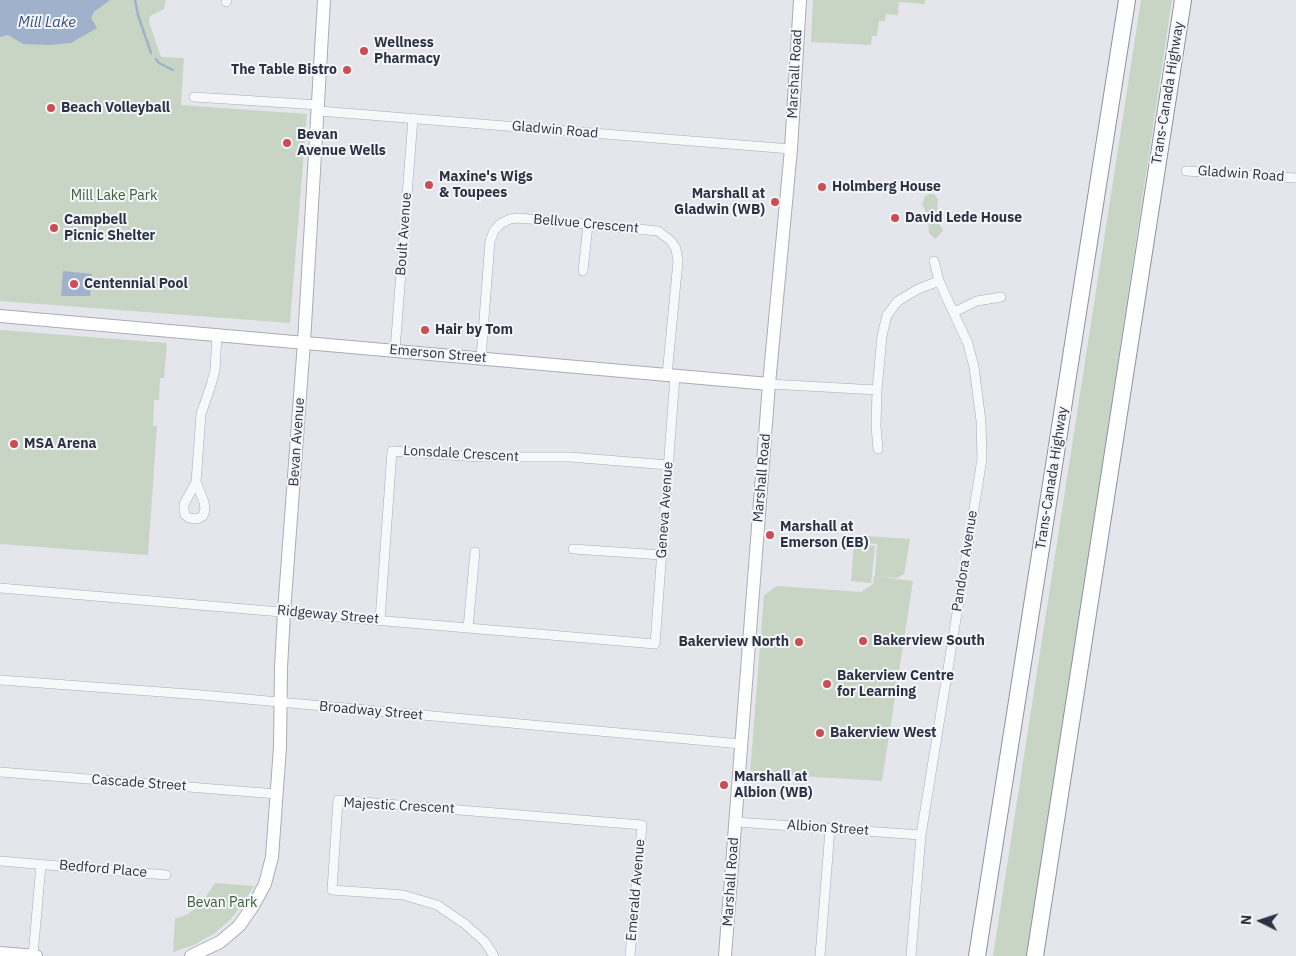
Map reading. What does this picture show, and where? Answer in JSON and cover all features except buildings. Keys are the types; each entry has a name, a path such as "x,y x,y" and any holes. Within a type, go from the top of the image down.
{"highway":[{"name":"Trans-Canada Highway","path":"977,956 1127,0"},
{"name":"Trans-Canada Highway","path":"1035,956 1182,0"}],"main road":[{"name":"Bevan Avenue","path":"191,956 220,942 239,926 254,906 265,884 272,857 280,746 284,612 304,342 324,0"},
{"name":"Marshall Road","path":"725,956 769,384 792,149 800,0"},
{"name":"Emerson Street","path":"0,316 769,384"},
{"path":"0,953 35,956"}],"street":[{"name":"Gladwin Road","path":"194,97 413,118 792,149"},
{"name":"Boult Avenue","path":"396,350 413,118"},
{"name":"Gladwin Road","path":"1186,171 1296,178"},
{"name":"Bellvue Crescent","path":"481,358 490,242 494,231 500,224 510,219 519,218 658,231 671,241 676,249 678,261 671,376"},
{"path":"583,270 588,225"},
{"name":"Pandora Avenue","path":"911,956 921,835 982,459 981,421 974,367 968,344 939,281 934,261"},
{"path":"878,449 876,426 877,390 886,315 898,301 918,289 939,281"},
{"path":"954,312 977,301 1001,296"},
{"path":"196,482 201,414 212,385 215,370 217,334"},
{"name":"Geneva Avenue","path":"655,644 668,465 671,376"},
{"name":"Emerson Street","path":"769,384 877,390"},
{"name":"Lonsdale Crescent","path":"380,620 392,451 480,457 570,457 668,465"},
{"path":"573,549 662,555"},
{"path":"468,628 474,552"},
{"name":"Ridgeway Street","path":"0,588 655,644"},
{"name":"Broadway Street","path":"0,680 742,744"},
{"name":"Cascade Street","path":"0,772 277,794"},
{"name":"Majestic Crescent","path":"494,956 485,942 465,924 437,905 403,895 332,890 338,800 642,825"},
{"name":"Albion Street","path":"736,822 921,835"},
{"name":"Emerald Avenue","path":"630,956 642,825"},
{"path":"820,956 830,829"},
{"name":"Bedford Place","path":"0,861 166,875"},
{"name":"Bedford Place","path":"35,956 41,864"}],"green space":[{"name":"Mill Lake Park","path":"0,0 166,0 164,9 150,16 149,22 161,57 184,58 181,105 307,114 290,323 0,301"},
{"path":"813,0 925,0 925,4 899,2 898,15 886,14 885,21 879,21 877,36 872,36 871,45 811,42"},
{"path":"1141,0 1172,0 1029,956 993,956"},
{"path":"934,194 938,199 937,212 943,231 935,239 929,233 928,217 922,204 925,196"},
{"path":"0,330 167,343 164,378 160,378 159,400 154,400 153,426 157,426 148,555 0,544"},
{"path":"852,535 910,539 904,574 897,578 875,576 877,544 852,542"},
{"path":"854,544 875,546 871,583 851,581"},
{"name":"Bakerview Centre for Learning","path":"874,576 913,581 882,781 750,773 764,595 777,586 861,592 873,584"},
{"name":"Bevan Park","path":"215,883 254,886 231,919 215,933 194,945 173,952 175,919 188,914 201,904"}],"water":[{"name":"Mill Lake","path":"0,0 110,0 94,12 91,18 97,28 71,43 49,45 23,44 8,35 0,37"},
{"path":"63,271 92,274 90,296 61,296"}],"waterway":[{"path":"135,0 151,53"},
{"path":"156,59 159,63 173,70"}],"place":[{"name":"Wellness Pharmacy","path":"364,51"},
{"name":"The Table Bistro","path":"347,70"},
{"name":"Beach Volleyball","path":"51,108"},
{"name":"Bevan Avenue Wells","path":"287,143"},
{"name":"Maxine's Wigs & Toupees","path":"429,185"},
{"name":"Holmberg House","path":"822,187"},
{"name":"Marshall at Gladwin (WB)","path":"775,202"},
{"name":"David Lede House","path":"895,218"},
{"name":"Campbell Picnic Shelter","path":"54,228"},
{"name":"Centennial Pool","path":"74,284"},
{"name":"Hair by Tom","path":"425,330"},
{"name":"MSA Arena","path":"14,444"},
{"name":"Marshall at Emerson (EB)","path":"770,535"},
{"name":"Bakerview South","path":"863,641"},
{"name":"Bakerview North","path":"799,642"},
{"name":"Bakerview Centre for Learning","path":"827,684"},
{"name":"Bakerview West","path":"820,733"},
{"name":"Marshall at Albion (WB)","path":"724,785"}]}
